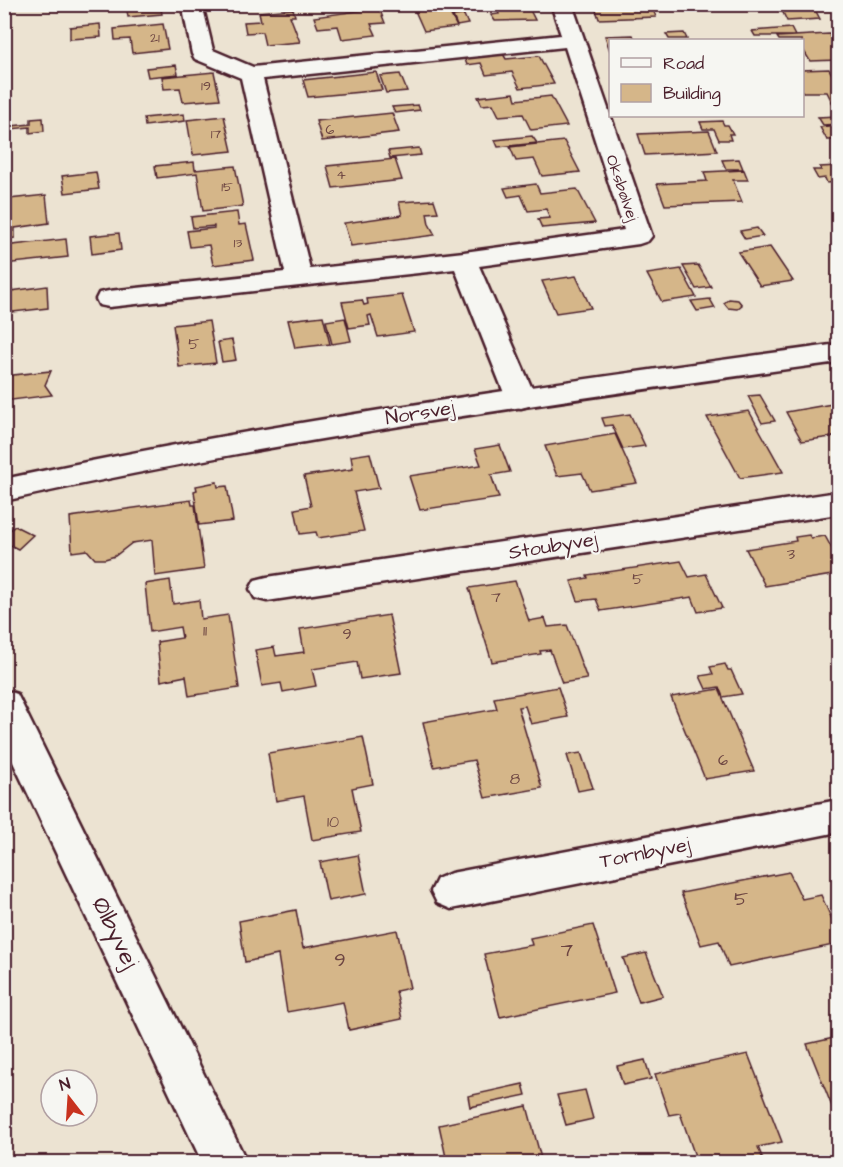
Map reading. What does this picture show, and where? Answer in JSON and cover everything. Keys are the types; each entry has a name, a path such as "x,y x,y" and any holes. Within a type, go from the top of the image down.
{"street":[{"path":"192,4 203,54 251,74 572,40"},
{"name":"Oksbølvej","path":"109,299 464,260 639,236 561,4"},
{"path":"251,74 299,277"},
{"path":"464,260 521,398"},
{"name":"Norsvej","path":"4,490 88,470 307,430 838,353"},
{"name":"Stoubyvej","path":"267,589 838,503"},
{"name":"Ølbyvej","path":"4,704 225,1162"},
{"name":"Tornbyvej","path":"451,891 838,816"}],"building":[{"path":"126,4 160,4 162,14 128,17"},
{"path":"412,4 445,4 457,27 424,31"},
{"path":"471,4 527,4 535,20 495,21 491,15 499,14 497,9 474,11"},
{"path":"594,4 651,4 656,17 599,19"},
{"path":"653,4 673,4 674,9 655,10"},
{"path":"779,4 812,4 820,19 787,21"},
{"path":"379,8 385,23 371,24 376,35 342,39 338,26 318,28 314,17"},
{"path":"293,9 295,16 290,16 300,42 265,45 262,32 246,33 244,22 261,21 259,12"},
{"path":"464,15 468,24 457,26 453,16"},
{"path":"100,24 101,37 70,39 70,27"},
{"path":"163,24 168,49 132,53 130,39 115,40 114,29"},
{"path":"791,28 795,36 755,36 752,31"},
{"path":"684,33 687,39 669,39 666,34"},
{"path":"829,34 838,50 838,60 810,61 804,51 804,39 778,39 777,37"},
{"path":"633,35 635,39 609,39 609,48 605,36"},
{"path":"503,54 506,59 539,56 554,84 520,88 512,72 486,75 481,63 467,65 464,57"},
{"path":"176,65 178,74 148,77 146,68"},
{"path":"829,69 834,78 838,78 838,109 836,110 827,92 804,92 804,70"},
{"path":"214,72 220,99 183,102 180,88 164,89 162,77"},
{"path":"376,72 382,90 308,97 303,80"},
{"path":"400,74 407,91 386,93 380,76"},
{"path":"4,91 10,91 9,112 4,113"},
{"path":"514,93 516,100 551,96 567,126 531,130 523,114 499,116 493,104 482,105 478,97"},
{"path":"418,105 420,110 395,113 392,107"},
{"path":"392,113 399,132 322,141 316,121"},
{"path":"184,114 185,121 145,126 144,118"},
{"path":"224,116 232,151 193,155 187,120"},
{"path":"837,116 838,124 823,125 818,117"},
{"path":"43,118 44,131 30,133 30,127 11,129 11,126 31,124 31,119"},
{"path":"722,121 724,125 728,125 733,134 729,134 731,140 719,140 714,129 703,129 700,122"},
{"path":"838,125 838,140 827,140 820,127"},
{"path":"709,131 717,151 645,155 638,134"},
{"path":"532,136 537,143 498,147 495,140"},
{"path":"564,141 580,172 542,176 534,159 516,161 510,147"},
{"path":"419,148 421,155 390,158 388,151"},
{"path":"395,159 402,180 333,188 327,166"},
{"path":"739,159 743,169 726,169 722,160"},
{"path":"194,162 195,170 235,166 243,206 203,211 197,173 157,178 155,166"},
{"path":"838,166 838,182 827,183 825,178 818,179 813,170 821,170 820,167"},
{"path":"744,170 748,180 733,180 742,202 665,205 657,184 707,181 704,172"},
{"path":"96,172 99,189 65,193 62,176"},
{"path":"536,184 540,193 577,189 595,223 542,228 538,219 550,218 546,209 528,211 521,195 508,197 504,188"},
{"path":"46,195 49,223 15,228 15,238 4,239 4,226 11,225 9,199"},
{"path":"434,200 438,212 427,213 429,224 435,235 351,246 344,223 402,215 399,202"},
{"path":"237,212 239,225 246,224 254,260 213,265 209,245 190,247 187,231 214,228 214,226 193,228 191,217"},
{"path":"757,228 763,236 745,239 740,231"},
{"path":"119,233 121,250 92,254 90,236"},
{"path":"66,239 68,257 4,264 4,246"},
{"path":"770,247 793,281 760,286 738,252"},
{"path":"698,265 711,287 696,289 683,266"},
{"path":"681,269 696,297 662,302 647,274"},
{"path":"576,276 591,308 556,313 542,281"},
{"path":"47,286 48,308 4,313 4,292"},
{"path":"402,295 414,332 378,337 371,315 368,316 370,325 349,328 342,302 362,300 364,305 368,304 367,299"},
{"path":"710,299 715,308 697,311 691,301"},
{"path":"729,299 738,300 742,305 737,309 728,308 724,303"},
{"path":"323,316 330,344 295,348 288,320"},
{"path":"345,318 351,341 332,344 326,321"},
{"path":"209,321 216,363 179,367 173,325"},
{"path":"232,340 236,360 222,362 218,342"},
{"path":"51,371 45,385 52,395 4,401 4,376"},
{"path":"760,395 775,421 762,423 748,396"},
{"path":"838,403 838,436 802,441 786,412"},
{"path":"749,411 783,472 740,478 707,417"},
{"path":"630,414 645,446 623,449 612,425 605,426 602,418"},
{"path":"615,434 637,483 590,490 582,473 557,476 545,446"},
{"path":"500,445 510,472 491,475 499,498 420,510 409,476 481,465 475,449"},
{"path":"370,453 379,488 354,492 364,531 318,538 316,532 300,534 295,509 311,506 304,476 353,469 351,456"},
{"path":"217,482 218,487 227,486 233,521 199,525 194,491 197,490 196,486"},
{"path":"191,500 192,505 195,505 204,569 155,576 152,540 132,543 115,556 105,559 95,559 87,550 72,552 70,517"},
{"path":"15,526 33,535 18,549 4,542 4,535"},
{"path":"809,535 811,538 825,536 836,556 838,555 838,574 765,586 746,549 796,541 795,537"},
{"path":"681,561 689,577 706,574 722,608 698,612 692,597 601,611 596,599 578,601 571,581 588,578 587,575"},
{"path":"170,580 173,604 199,600 201,619 228,615 239,688 189,696 186,676 161,681 157,642 182,638 180,627 150,632 145,584"},
{"path":"515,581 529,621 545,618 548,627 567,625 587,679 562,683 550,650 540,651 541,654 492,662 469,588"},
{"path":"389,615 401,673 360,679 357,662 312,669 316,686 283,692 281,683 262,686 255,650 274,647 276,656 304,652 300,629"},
{"path":"725,664 728,670 731,670 742,694 723,697 719,687 706,689 700,676 713,674 710,667"},
{"path":"558,687 568,717 531,724 525,706 518,707 542,788 485,798 474,760 434,767 423,722 497,709 494,698"},
{"path":"719,689 754,771 705,779 671,697"},
{"path":"363,737 373,784 352,788 361,832 312,840 304,796 276,801 268,753"},
{"path":"581,753 593,788 578,791 567,755"},
{"path":"358,855 366,894 328,901 320,862"},
{"path":"789,872 802,899 821,895 838,933 838,944 729,967 719,941 701,945 681,893"},
{"path":"296,910 303,948 397,930 410,988 396,991 402,1019 349,1030 343,1002 287,1012 278,955 245,962 239,921"},
{"path":"593,925 615,993 500,1017 484,954 532,945 530,938"},
{"path":"646,953 663,996 639,1002 623,958"},
{"path":"838,1037 838,1119 837,1119 807,1044"},
{"path":"748,1054 782,1142 758,1147 764,1162 697,1162 680,1113 669,1115 655,1074"},
{"path":"645,1060 651,1079 623,1085 617,1066"},
{"path":"523,1084 526,1095 470,1107 468,1096"},
{"path":"585,1090 593,1119 566,1125 557,1095"},
{"path":"527,1106 542,1162 447,1162 439,1125"}]}
